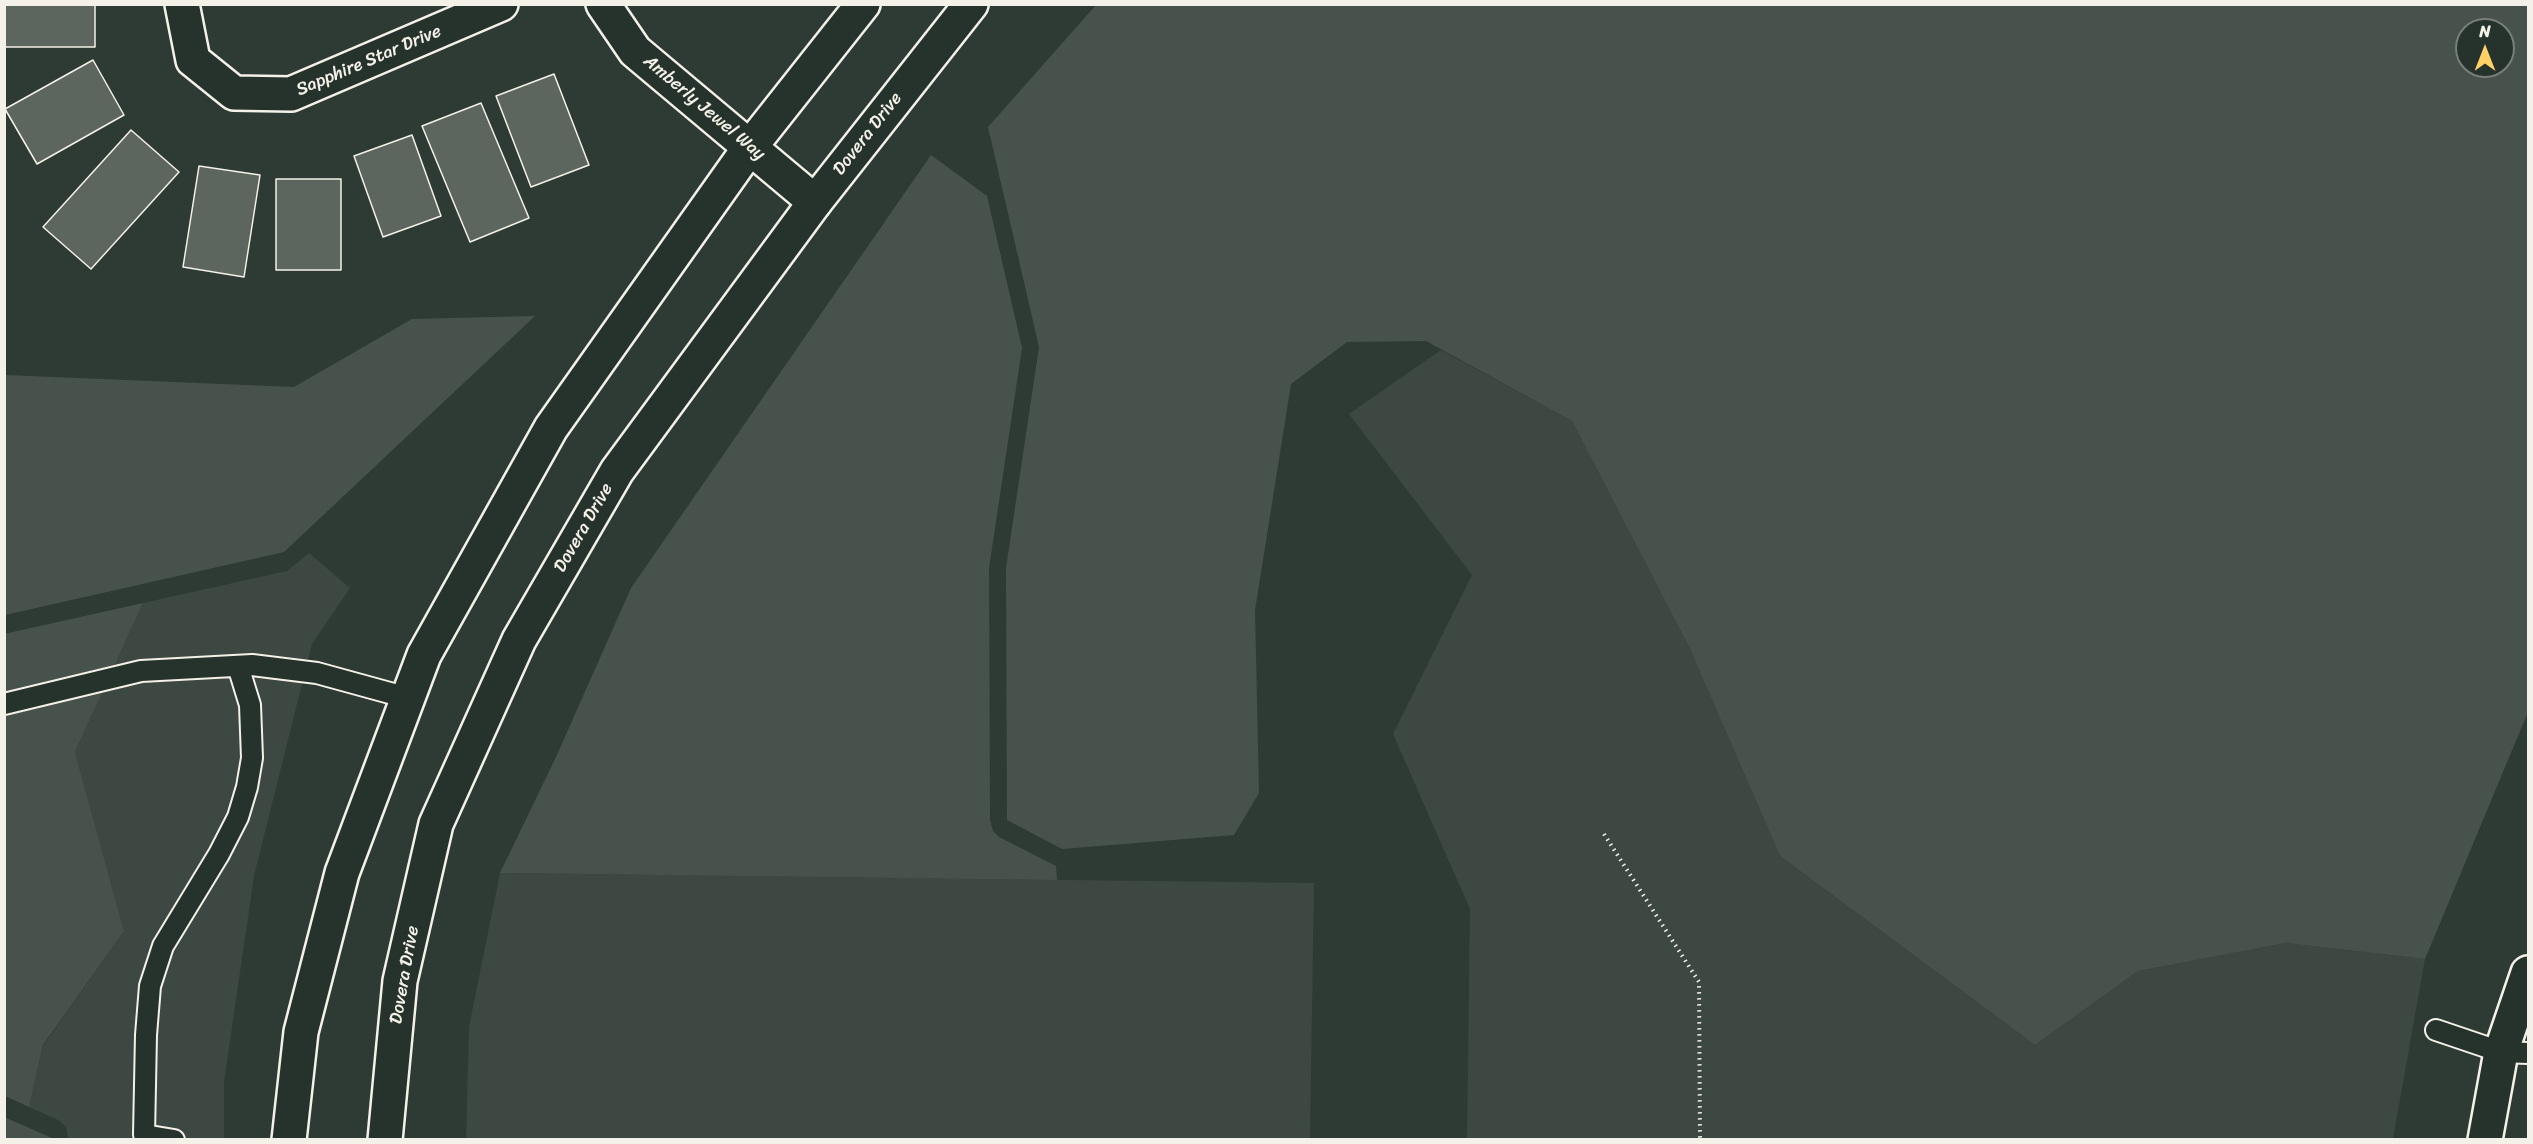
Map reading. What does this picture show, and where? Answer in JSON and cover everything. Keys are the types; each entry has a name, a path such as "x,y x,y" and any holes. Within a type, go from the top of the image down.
{"street":[{"name":"Sapphire Star Drive","path":"182,4 193,60 234,93 291,94 501,4"},
{"name":"Amberly Jewel Way","path":"603,4 635,51 815,202"},
{"path":"289,1140 301,1032 342,873 424,655 551,428 750,147 863,4"},
{"name":"Dovera Drive","path":"385,1140 400,981 436,824 519,640 617,471 815,202 960,15 971,4"},
{"path":"2485,1140 2515,1053 2529,973"}],"lane":[{"path":"4,704 141,672 238,666 317,673 408,698"},
{"path":"174,1140 144,1136 146,1035 150,986 163,946 219,854 238,817 247,787 252,758 250,705 238,666"},
{"path":"2436,1030 2515,1053"}],"path":[{"path":"1604,834 1699,982 1700,1140"}],"shaded area":[{"path":"1096,5 2528,5 2528,712 2425,959 2286,943 2138,971 2035,1045 1780,856 1690,649 1572,421 1426,341 1347,342 1291,384 1255,610 1259,793 1234,835 1062,849 1007,820 1006,568 1039,347 988,127"},
{"path":"931,155 987,196 1022,348 989,568 990,820 993,831 999,837 1056,866 1057,880 500,873 556,757 631,588"},
{"path":"535,316 284,552 5,615 5,375 294,387 412,319"},
{"path":"1441,350 1572,421 1690,649 1780,856 2035,1045 2138,971 2286,943 2425,959 2393,1139 1467,1139 1470,909 1393,734 1472,575 1349,414"},
{"path":"309,553 350,588 312,644 254,876 224,1082 224,1139 68,1139 66,1127 58,1120 29,1107 43,1046 124,931 75,752 143,603 287,571"},
{"path":"143,603 75,752 124,931 43,1045 29,1107 5,1096 4,634"},
{"path":"500,873 1314,883 1310,1139 466,1140 469,1027"},
{"path":"4,1117 52,1138 52,1139 5,1139"}],"building":[{"path":"4,4 95,4 95,47 4,47"},
{"path":"93,60 124,115 37,164 5,109"},
{"path":"554,74 589,165 531,187 496,96"},
{"path":"481,103 529,218 470,242 422,126"},
{"path":"131,130 179,172 91,269 43,227"},
{"path":"412,135 441,216 383,237 354,156"},
{"path":"199,166 260,175 244,277 183,267"},
{"path":"276,179 341,179 341,270 276,270"}]}
